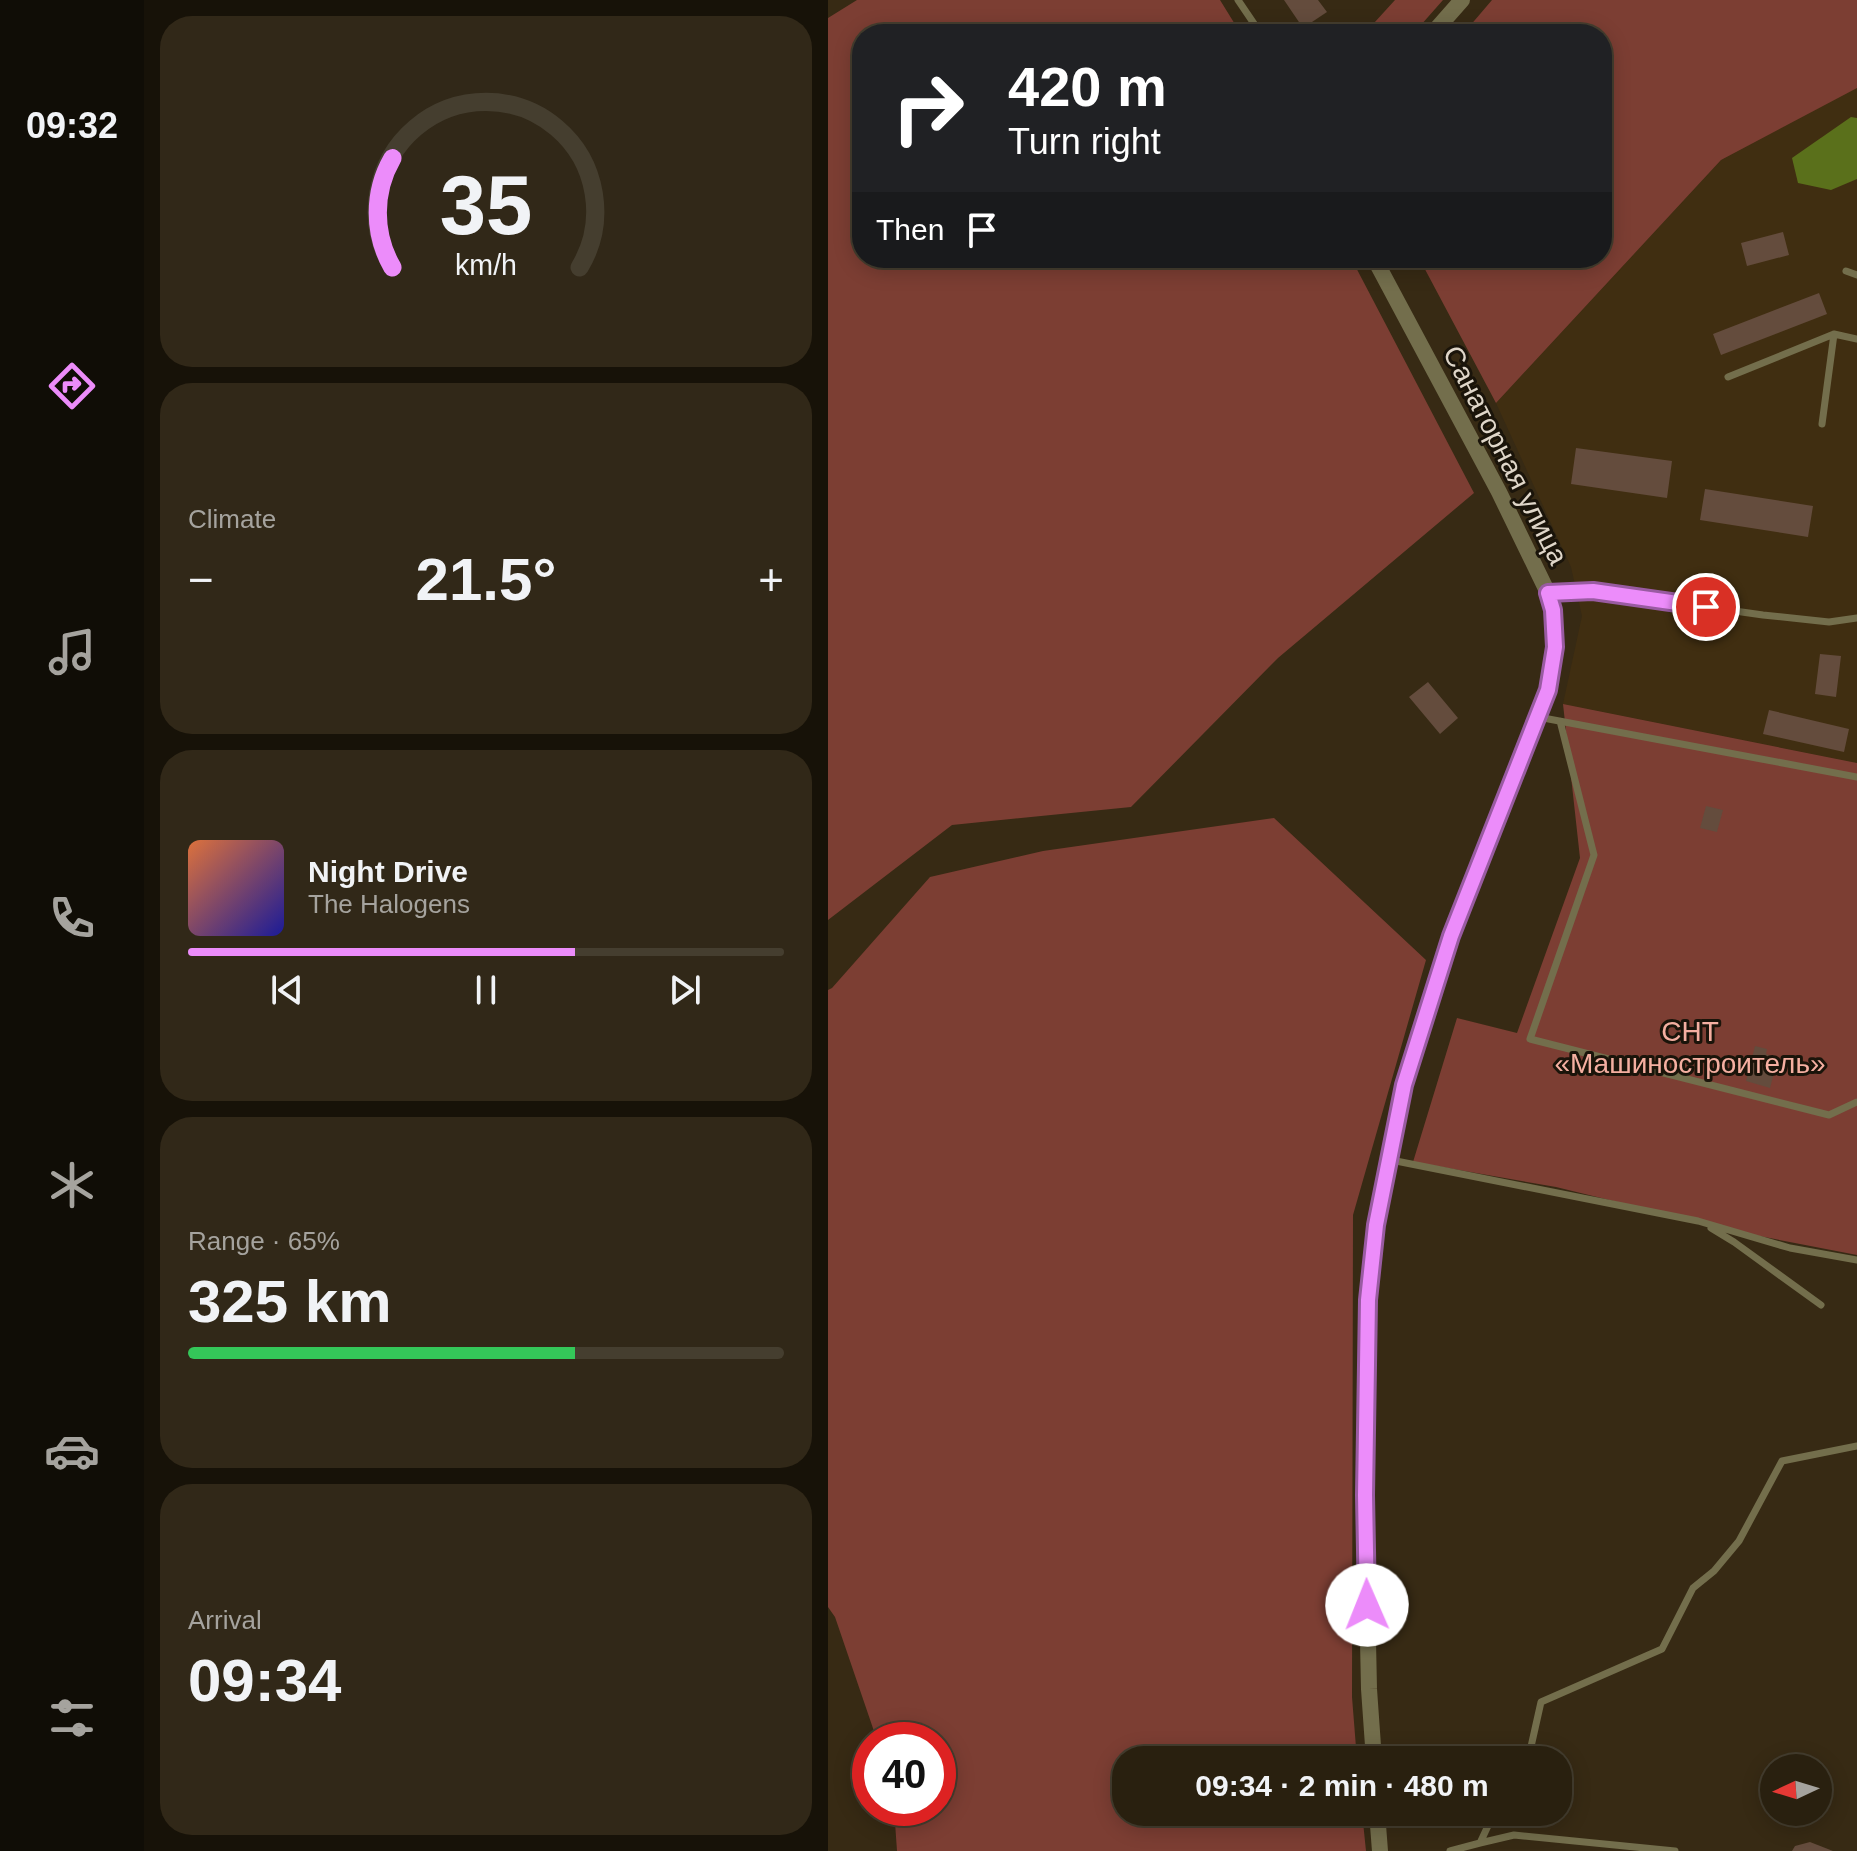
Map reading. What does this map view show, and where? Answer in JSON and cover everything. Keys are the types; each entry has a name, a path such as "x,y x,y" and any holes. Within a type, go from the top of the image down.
{"street":[{"path":"1441,24 1462,0"},
{"name":"Санаторная улица","path":"1373,1746 1365,1495 1368,1300 1376,1225 1404,1085 1451,936 1548,690 1555,647 1553,610 1548,593 1499,492 1379,268"},
{"path":"1378,1826 1380,1851"}],"lane":[{"path":"1238,0 1254,24"},
{"path":"1846,271 1857,275"},
{"path":"1728,377 1834,334 1857,339"},
{"path":"1822,424 1834,334"},
{"path":"1548,593 1593,591 1829,622 1857,618"},
{"path":"1538,717 1857,777"},
{"path":"1560,721 1594,855 1530,1039 1829,1115 1857,1102"},
{"path":"1389,1160 1698,1221 1790,1248 1857,1260"},
{"path":"1698,1221 1734,1242 1821,1305"},
{"path":"1531,1746 1541,1702 1662,1649 1693,1588 1714,1571 1739,1541 1782,1461 1857,1446"},
{"path":"1480,1843 1488,1826"},
{"path":"1450,1851 1514,1835 1675,1851"}],"shaded area":[{"path":"1855,88 1857,763 1563,704 1582,616 1571,567 1496,403 1721,160"},
{"path":"1851,117 1857,118 1857,179 1831,190 1798,183 1792,158"}],"green space":[{"path":"857,0 1220,0 1235,24 852,24 852,268 1356,268 1474,493 1278,658 1131,807 952,825 828,920 828,18"},
{"path":"1395,0 1443,0 1422,24 1373,24"},
{"path":"1492,0 1857,0 1857,88 1721,160 1496,403 1424,268 1612,268 1612,24 1472,24"},
{"name":"СНТ «Машиностроитель»","path":"1563,704 1857,763 1857,1255 1749,1234 1556,1187 1413,1162 1457,1018 1517,1033 1580,858"},
{"path":"1274,818 1426,960 1353,1215 1352,1697 1356,1746 1112,1746 1112,1826 1363,1826 1366,1851 897,1851 895,1826 956,1826 956,1722 871,1722 835,1617 828,1607 828,990 930,877 1043,851"}],"building":[{"path":"1284,0 1318,0 1327,12 1309,24 1300,24"},
{"path":"1783,232 1789,255 1747,266 1741,243"},
{"path":"1819,293 1827,314 1721,355 1713,334"},
{"path":"1576,448 1672,461 1667,498 1571,484"},
{"path":"1705,489 1813,506 1808,537 1700,520"},
{"path":"1820,654 1841,656 1836,697 1815,694"},
{"path":"1428,682 1458,718 1440,734 1409,697"},
{"path":"1769,710 1849,729 1844,752 1763,734"},
{"path":"1706,806 1723,810 1717,832 1700,828"},
{"path":"1755,1046 1767,1049 1766,1054 1778,1058 1770,1088 1746,1081"},
{"path":"1810,1842 1833,1851 1792,1851 1795,1846"}],"route":[{"path":"1367,1605 1368,1300 1376,1225 1404,1085 1451,936 1548,690 1555,647 1553,610 1548,593 1593,591 1706,607"}]}
